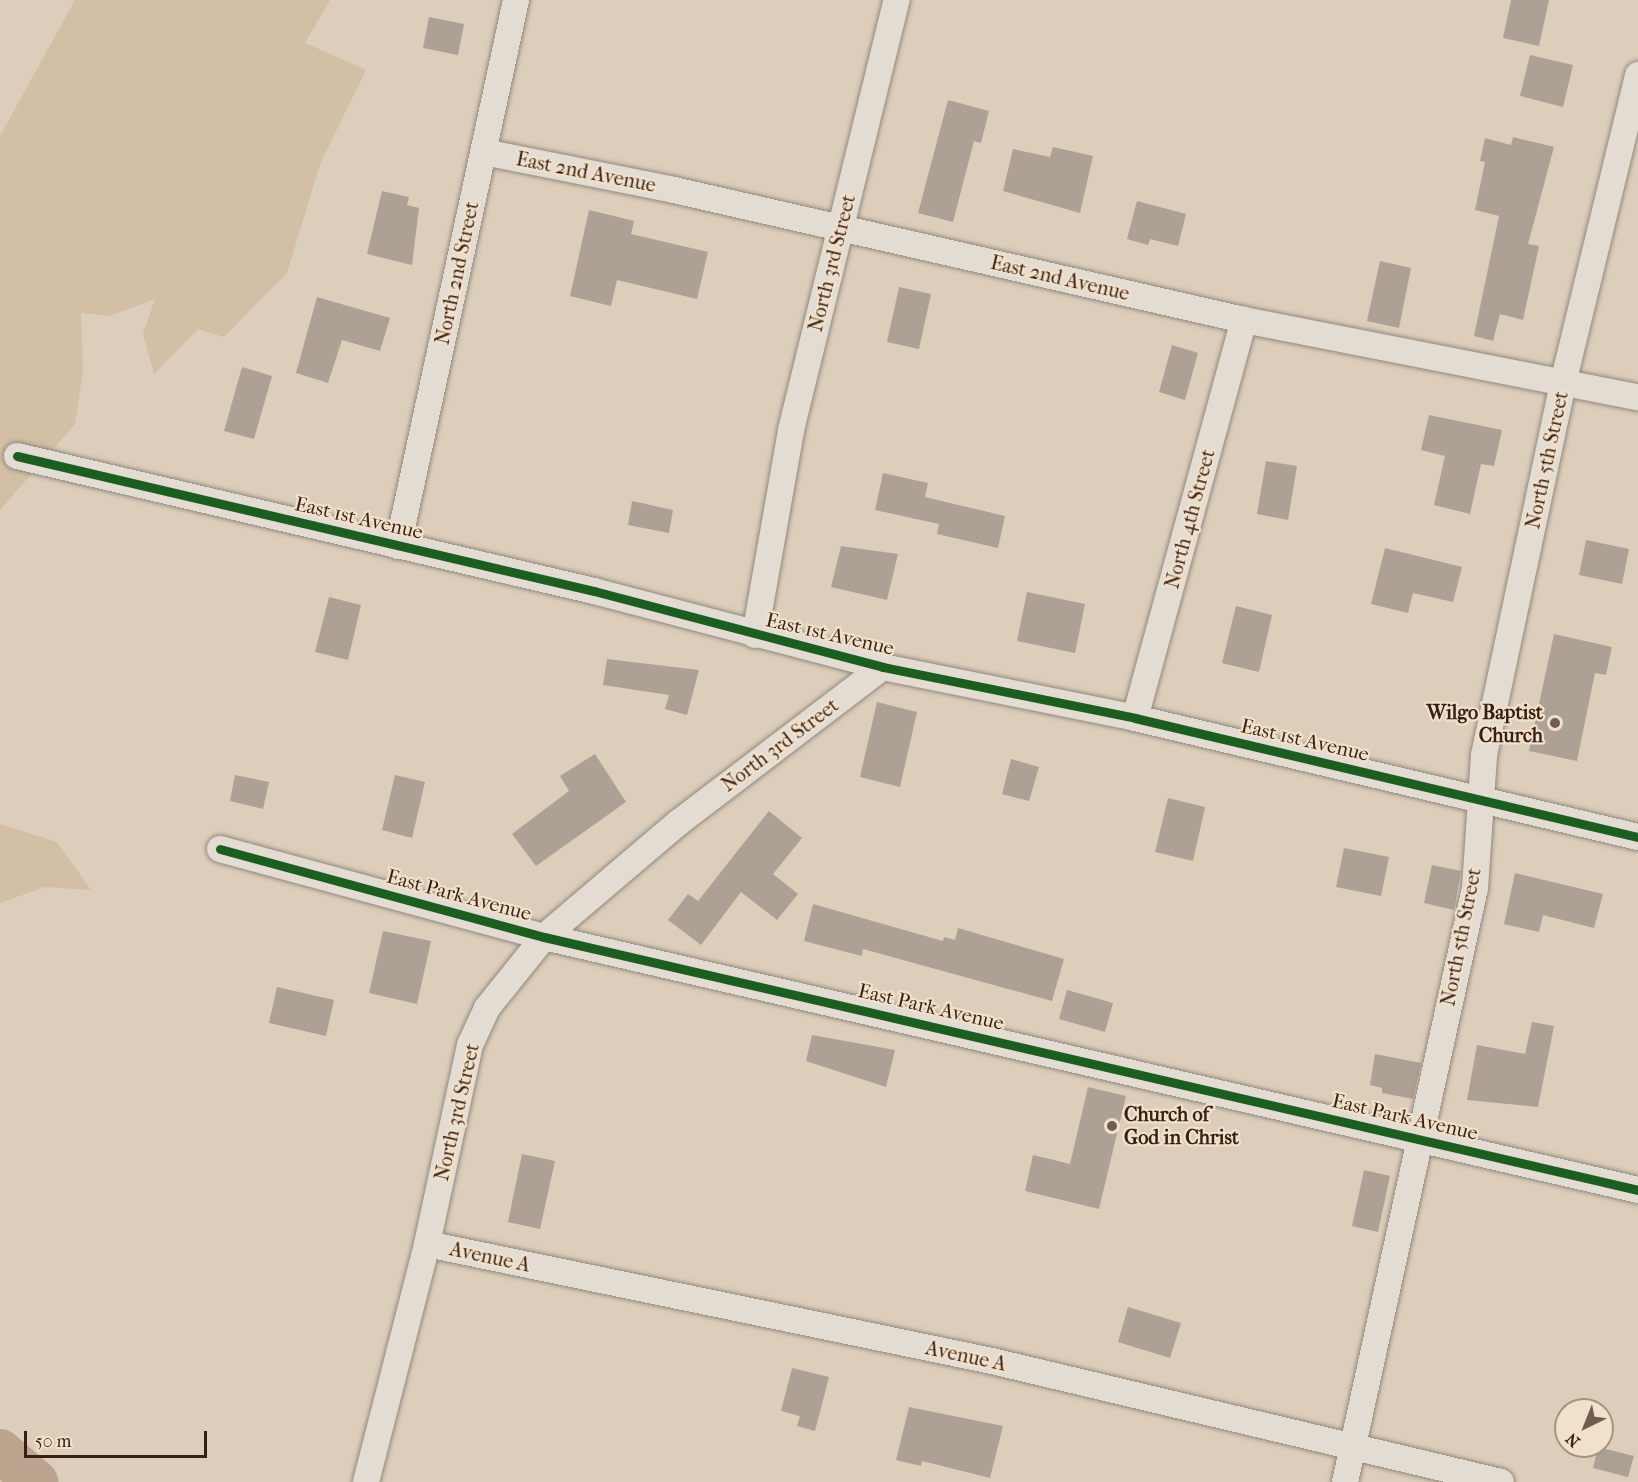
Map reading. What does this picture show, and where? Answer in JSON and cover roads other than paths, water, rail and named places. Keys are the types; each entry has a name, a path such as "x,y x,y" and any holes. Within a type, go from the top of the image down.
{"street":[{"name":"North 2nd Street","path":"398,546 516,0"},
{"name":"North 3rd Street","path":"755,635 791,430 897,0"},
{"name":"North 5th Street","path":"1345,1482 1417,1138 1475,888 1484,755 1564,380 1638,75"},
{"name":"East 2nd Avenue","path":"484,152 841,228 1244,320 1479,367 1564,380 1638,397"},
{"name":"North 4th Street","path":"1135,718 1244,320"},
{"name":"East 1st Avenue","path":"17,456 398,546 883,667 1135,718 1638,837"},
{"name":"North 3rd Street","path":"366,1482 427,1244 470,1045 487,1008 544,936 678,824 883,667"},
{"name":"East Park Avenue","path":"220,849 544,936 1638,1190"},
{"name":"Avenue A","path":"427,1244 992,1362 1352,1449 1501,1482"}],"waterway":[{"path":"0,1451 36,1482"}],"place":[{"name":"Wilgo Baptist Church","path":"1555,723"},
{"name":"Church of God in Christ","path":"1112,1126"}]}
